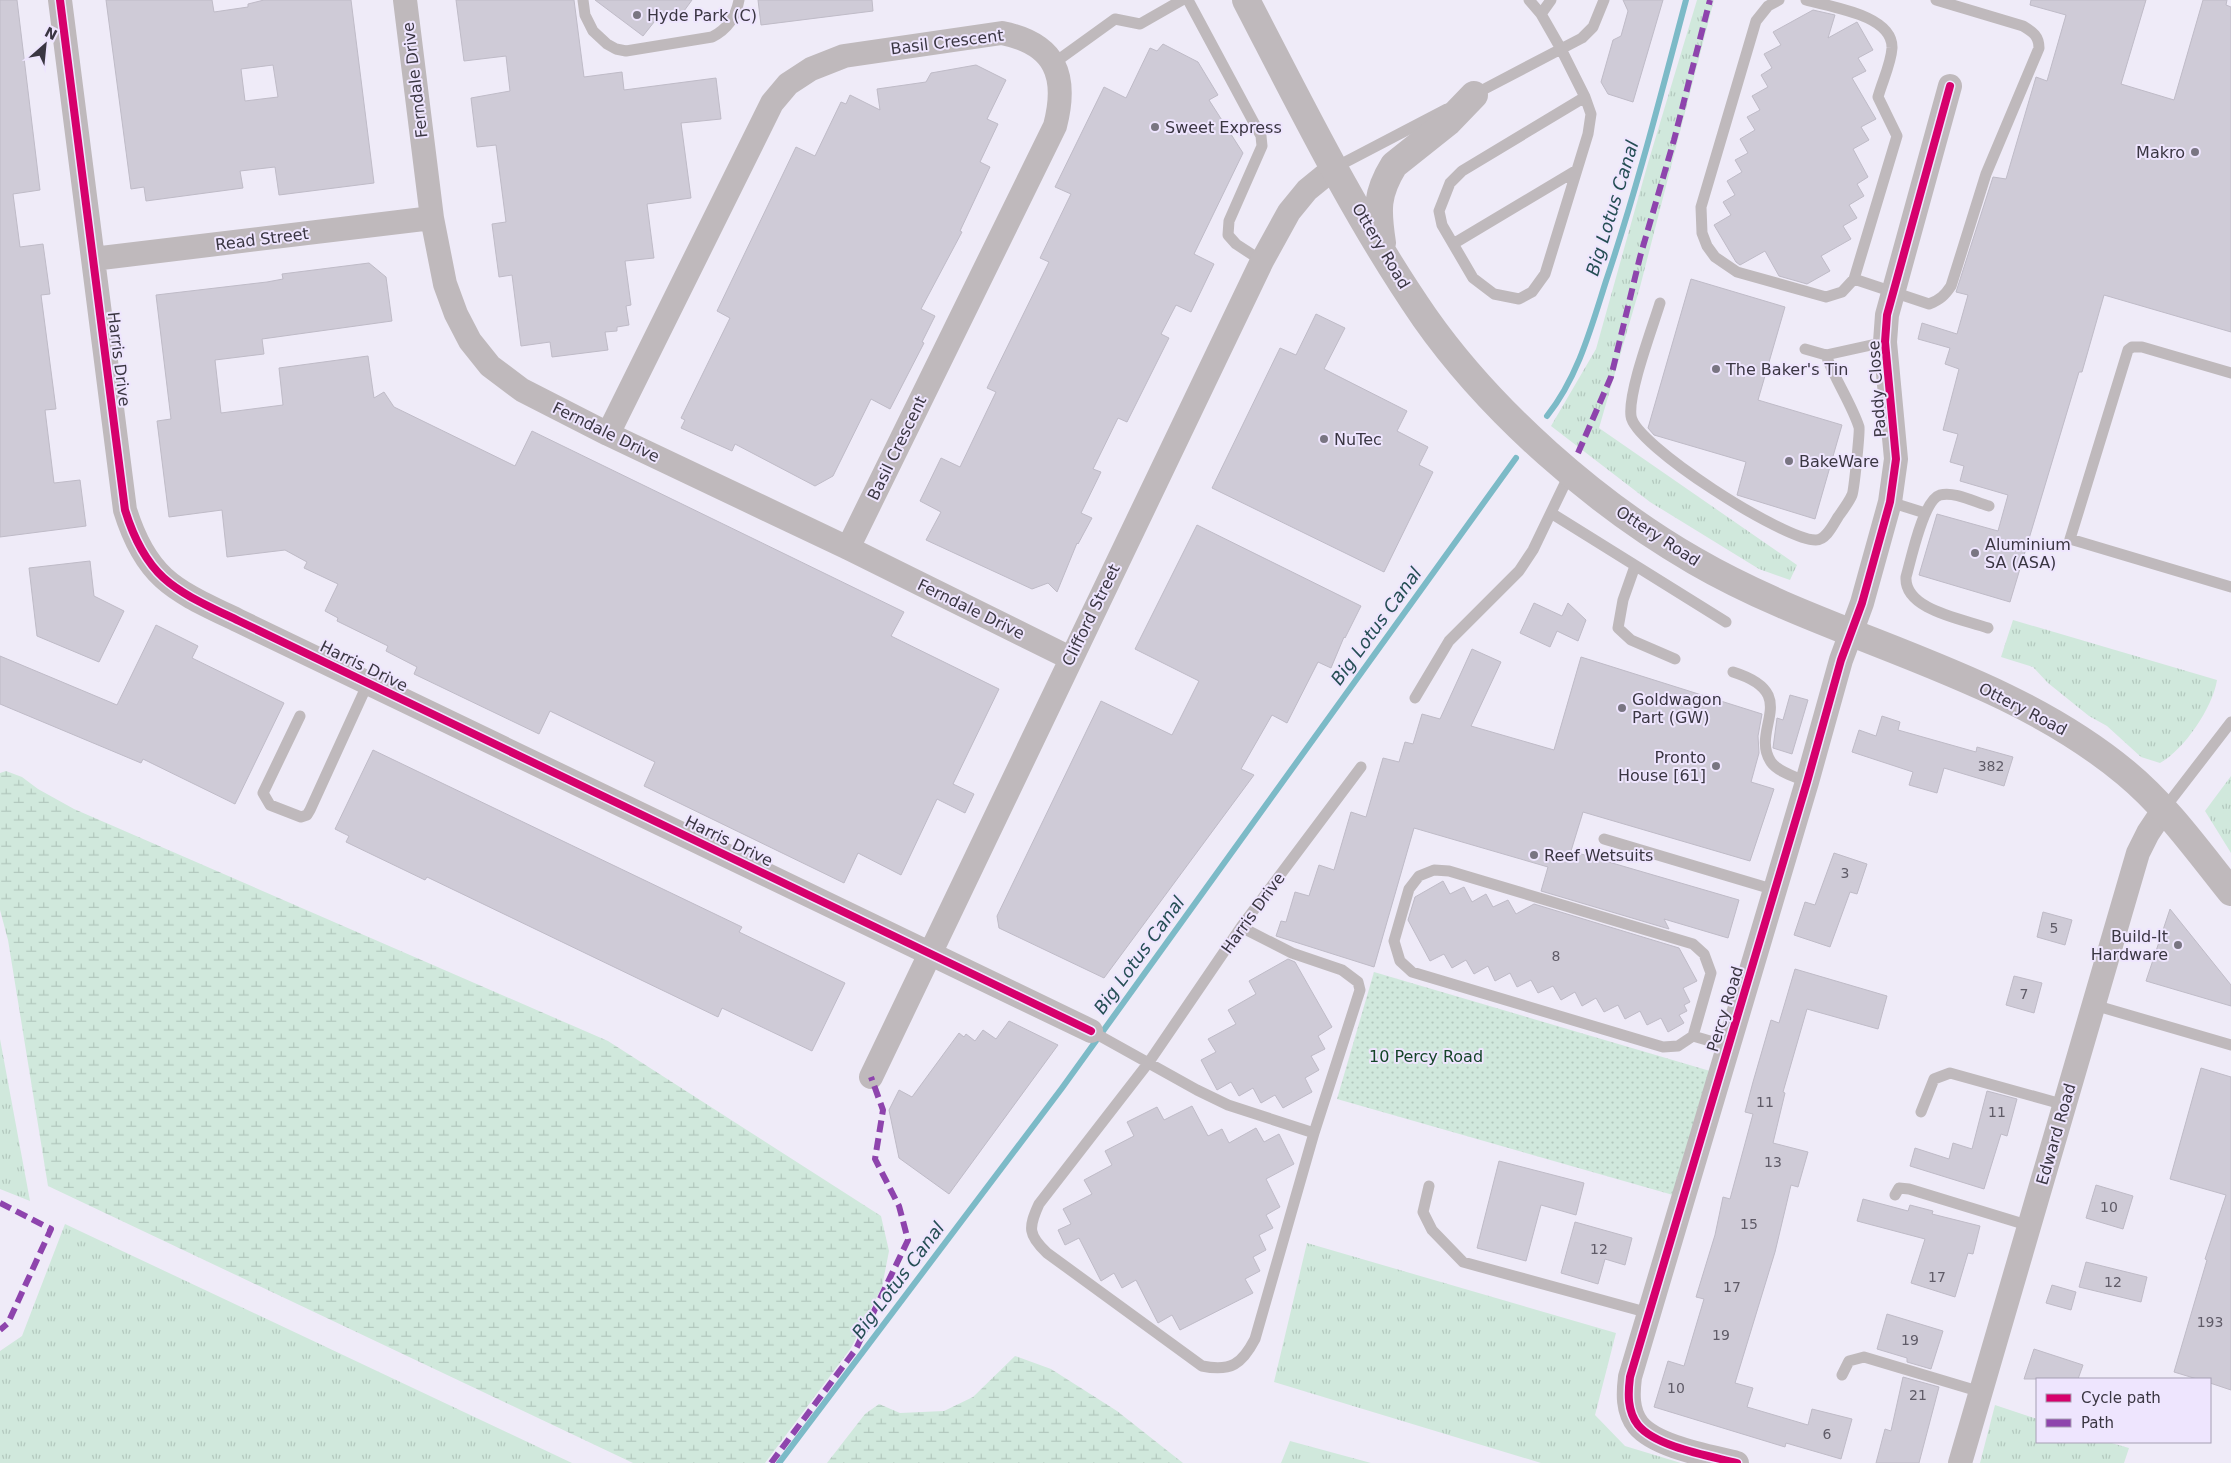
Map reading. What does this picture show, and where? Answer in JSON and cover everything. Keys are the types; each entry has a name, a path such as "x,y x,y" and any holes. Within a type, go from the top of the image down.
{"street":[{"name":"Harris Drive","path":"60,0 125,510 139,548 151,567 172,586 200,602 1091,1031"},
{"name":"Ferndale Drive","path":"405,0 432,218 445,284 456,314 470,341 490,366 522,390 608,434 848,548 1070,658"},
{"name":"Ottery Road","path":"1246,0 1334,168 1384,254 1426,319 1446,345 1523,430 1605,501 1692,560 1736,584 2035,711 2093,748 2128,774 2164,809 2231,892"},
{"name":"Basil Crescent","path":"608,434 772,103 788,84 811,69 844,56 1002,33 1024,37 1040,47 1054,63 1060,83 1060,104 1055,126 848,548"},
{"name":"Paddy Close","path":"1852,632 1890,502 1896,459 1886,342 1887,315 1950,86"},
{"path":"1384,254 1378,204 1388,174 1399,160 1448,122 1474,95"},
{"name":"Clifford Street","path":"871,1078 1070,658 1262,261 1289,212 1307,190 1334,168"},
{"name":"Read Street","path":"93,259 432,218"},
{"name":"Percy Road","path":"1737,1463 1674,1446 1650,1436 1638,1424 1631,1410 1628,1395 1630,1377 1807,782 1841,660 1852,632"},
{"name":"Edward Road","path":"1960,1463 2138,853 2148,833 2164,809"}],"lane":[{"path":"583,0 585,15 593,31 607,44 626,51 712,37 733,19 739,0"},
{"path":"1054,63 1115,19 1140,24 1182,0"},
{"path":"1188,0 1261,136 1262,146 1229,221 1228,235 1236,244 1262,261"},
{"path":"1529,0 1541,14 1561,49 1585,97 1591,114 1588,134 1545,274 1532,292 1519,299 1494,294 1473,278 1442,226 1440,211 1450,184 1462,171 1585,97"},
{"path":"1541,14 1551,0"},
{"path":"1334,168 1582,38 1593,27 1604,0"},
{"path":"1779,0 1768,6 1756,21 1701,207 1702,233 1715,257 1737,272 1826,297 1842,292 1854,279 1897,136 1878,97 1892,50 1891,42 1885,29 1871,19 1806,0"},
{"path":"1854,279 1929,304 1937,301 1951,286 1986,174 2039,48 2039,40 2033,32 2023,26 1936,0"},
{"path":"1453,244 1576,170"},
{"path":"1660,303 1632,396 1631,417 1634,427 1664,454 1729,501 1768,522 1809,540 1818,541 1825,536 1853,493 1860,429 1826,355"},
{"path":"1805,349 1826,355 1886,342"},
{"path":"2231,373 2142,347 2132,347 2128,350 2070,539 2231,587"},
{"path":"1415,698 1449,641 1519,571 1534,550 1571,471"},
{"path":"1988,628 1928,608 1911,596 1906,587 1906,577 1930,502 1941,495 1989,506"},
{"path":"1890,502 1925,513"},
{"path":"1551,513 1726,622"},
{"path":"1635,566 1623,600 1618,628 1631,640 1675,659"},
{"path":"1733,672 1749,677 1761,685 1769,697 1771,710 1767,748 1772,764 1807,782"},
{"path":"300,716 263,793 270,805 301,818 307,815 310,810 368,684"},
{"path":"2164,809 2231,722"},
{"name":"Harris Drive","path":"1091,1031 1116,1043 1149,1062 1197,1090 1228,1105 1314,1133 1255,1339 1247,1354 1234,1365 1218,1370 1202,1366 1047,1253 1035,1242 1030,1230 1039,1204 1149,1062 1241,926 1360,767"},
{"path":"1604,839 1775,890"},
{"path":"1442,870 1693,944 1704,954 1711,973 1693,1036 1678,1046 1663,1047 1412,972 1400,962 1394,941 1410,889 1414,882 1426,872 1442,870"},
{"path":"1241,926 1292,953 1342,970 1358,982 1360,990 1314,1133"},
{"path":"2094,1005 2231,1045"},
{"path":"1693,1036 1727,1046"},
{"path":"1921,1112 1934,1079 1950,1073 2065,1105"},
{"path":"1429,1186 1423,1212 1432,1230 1464,1262 1649,1313"},
{"path":"1895,1195 1899,1188 1909,1189 2030,1226"},
{"path":"1842,1375 1849,1361 1864,1357 1981,1392"}],"green space":[{"path":"1697,0 1714,0 1640,287 1599,428 1797,565 1790,580 1759,569 1650,502 1551,426 1596,349 1648,163"},
{"path":"2013,620 2217,680 2210,703 2188,738 2169,757 2160,763 2141,757 2107,726 2089,716 2048,683 2033,667 2001,657"},
{"path":"6,771 22,777 38,789 74,809 608,1041 881,1216 889,1251 882,1287 851,1348 765,1463 633,1463 48,1186 8,940 0,910 0,773"},
{"path":"2231,776 2231,853 2205,811"},
{"name":"10 Percy Road","path":"1374,972 1710,1071 1673,1195 1337,1099"},
{"path":"0,1039 30,1201 0,1189"},
{"path":"65,1224 572,1463 0,1463 0,1351 22,1336"},
{"path":"1307,1243 1616,1333 1595,1415 1625,1446 1681,1463 1541,1463 1274,1382"},
{"path":"1015,1356 1051,1369 1117,1411 1183,1463 827,1463 865,1414 879,1404 900,1413 944,1411 973,1397"},
{"path":"1995,1405 2036,1419 2036,1443 2112,1443 2129,1448 2124,1463 1980,1463"},
{"path":"1290,1441 1371,1463 1281,1463"}],"building":[{"path":"0,0 17,0 40,190 13,194 20,247 43,244 50,294 41,295 56,409 45,410 54,483 80,480 86,526 0,537"},
{"path":"106,0 212,0 214,12 248,7 248,4 264,0 351,0 374,183 279,195 275,167 240,171 243,188 146,201 144,187 131,189","holes":["273,65 278,97 245,101 241,69"]},
{"path":"456,0 574,0 584,77 622,72 624,90 716,78 721,119 681,123 691,198 647,204 654,258 625,261 631,305 626,306 629,325 617,327 617,331 605,332 608,350 552,357 550,342 521,346 512,275 499,277 492,224 506,222 496,145 477,147 471,98 510,91 506,56 464,61"},
{"name":"Hyde Park (C)","path":"595,0 692,0 676,22 662,12 643,36"},
{"path":"758,0 872,0 873,11 761,25"},
{"path":"1623,0 1663,0 1633,102 1608,94 1601,82 1613,40 1621,36 1628,11"},
{"path":"2031,0 2146,0 2121,84 2174,100 2203,0 2227,0 2226,5 2231,7 2231,332 2104,295 2082,372 2079,372 2010,602 1919,575 1937,514 1998,531 2008,495 1960,481 1964,466 1950,462 1958,434 1943,430 1959,369 1945,364 1950,348 1918,339 1922,323 1957,334 1968,295 1956,292 1993,177 2006,179 2036,77 2047,81 2066,15 2030,5"},
{"path":"1813,10 1835,15 1828,38 1857,22 1873,50 1858,58 1866,71 1852,78 1876,119 1861,127 1869,140 1853,149 1868,177 1857,184 1864,196 1849,205 1857,218 1843,226 1851,239 1821,256 1830,271 1807,284 1779,276 1765,251 1740,265 1736,262 1714,225 1731,215 1723,202 1735,195 1727,181 1742,172 1735,160 1748,153 1740,139 1755,130 1747,117 1760,110 1752,96 1768,87 1761,75 1772,68 1764,54 1781,45 1773,32"},
{"path":"1163,44 1198,62 1218,95 1209,100 1243,153 1194,254 1214,264 1191,312 1176,305 1161,334 1169,338 1127,422 1118,418 1093,469 1101,472 1081,513 1092,518 1077,543 1057,592 1048,583 1032,589 926,540 941,512 920,501 941,458 960,467 996,392 987,388 1049,262 1040,258 1071,194 1055,187 1104,87 1126,98 1150,48 1157,51"},
{"path":"976,65 1006,80 987,119 998,124 980,162 990,167 960,231 962,232 921,309 935,316 922,342 924,343 890,409 871,399 833,476 815,486 735,444 732,451 681,428 685,420 681,418 730,318 717,311 796,147 815,156 841,102 846,104 850,95 880,110 877,89 926,82 931,73"},
{"path":"369,263 386,277 392,321 262,339 264,354 215,360 221,413 283,405 279,368 368,356 374,398 384,392 394,407 515,466 532,431 904,612 891,636 999,689 953,784 974,794 965,813 937,799 901,875 858,853 844,883 644,786 655,762 550,711 539,734 414,674 417,667 386,651 388,646 337,621 338,618 325,611 338,584 304,568 307,562 285,550 227,557 222,510 169,517 157,421 171,419 156,295 267,282 283,279 282,274"},
{"name":"The Baker's Tin","path":"1691,279 1785,307 1758,400 1842,425 1815,519 1737,495 1746,462 1654,435 1648,428"},
{"name":"NuTec","path":"1316,314 1345,328 1324,369 1407,411 1397,431 1428,447 1419,465 1433,472 1384,572 1212,488 1280,348 1296,355"},
{"path":"1197,525 1361,606 1344,637 1331,668 1318,662 1287,723 1272,715 1241,769 1254,775 1104,978 999,928 997,916 1101,701 1172,735 1199,681 1135,649"},
{"path":"90,561 94,596 124,611 99,662 37,636 29,568"},
{"path":"1534,603 1562,616 1568,603 1586,620 1578,641 1557,631 1550,647 1520,633"},
{"path":"156,625 198,646 192,658 284,703 235,804 143,759 141,763 0,704 0,656 117,705"},
{"path":"1472,649 1501,662 1471,726 1554,750 1581,657 1762,714 1758,736 1759,753 1751,782 1774,789 1750,861 1583,812 1571,851 1739,900 1728,938 1664,919 1669,929 1541,891 1548,867 1414,828 1374,967 1276,936 1281,921 1286,922 1295,892 1309,896 1319,865 1334,870 1351,812 1366,817 1383,758 1399,762 1405,742 1413,744 1422,714 1440,719"},
{"path":"1790,695 1808,700 1792,754 1773,748 1777,718 1783,720"},
{"path":"1882,716 1900,722 1898,730 1976,752 1977,747 2013,757 2004,786 1944,768 1937,793 1909,785 1913,772 1852,752 1859,730 1876,736"},
{"path":"373,750 742,927 739,932 845,983 812,1051 722,1008 718,1017 427,877 425,880 346,842 349,836 335,829"},
{"path":"1834,853 1867,864 1857,894 1850,892 1830,947 1794,935 1805,902 1815,905"},
{"path":"1443,881 1450,894 1464,887 1472,902 1486,894 1493,907 1508,900 1516,914 1534,904 1679,948 1697,981 1683,988 1690,1002 1684,1005 1687,1011 1679,1015 1684,1023 1668,1032 1661,1018 1647,1025 1640,1011 1625,1019 1618,1005 1604,1012 1596,998 1582,1006 1575,992 1561,1000 1553,986 1538,993 1531,980 1517,987 1510,973 1495,981 1488,966 1474,974 1466,960 1452,968 1444,954 1430,961 1408,920 1415,897"},
{"name":"Build-It Hardware","path":"2170,909 2231,985 2231,1006 2146,981"},
{"path":"2043,912 2072,920 2065,945 2037,937"},
{"path":"1288,959 1295,962 1332,1027 1318,1036 1325,1049 1311,1056 1319,1070 1305,1078 1312,1092 1283,1108 1275,1095 1261,1103 1253,1088 1239,1096 1231,1082 1217,1090 1201,1060 1216,1052 1208,1039 1236,1024 1228,1010 1256,994 1249,981"},
{"path":"1795,969 1887,996 1878,1029 1807,1009 1783,1092 1785,1093 1773,1143 1808,1152 1798,1187 1791,1185 1775,1252 1735,1383 1753,1388 1747,1407 1808,1425 1812,1409 1852,1419 1841,1459 1786,1443 1785,1447 1654,1407 1668,1361 1684,1366 1704,1299 1696,1297 1715,1235 1723,1197 1730,1199 1753,1114 1745,1112 1753,1082 1771,1020 1779,1023"},
{"path":"2014,976 2042,983 2034,1013 2006,1005"},
{"path":"1009,1021 1058,1045 949,1194 899,1158 889,1110 899,1090 912,1097 959,1033 964,1037 966,1034 975,1041 983,1030 996,1039"},
{"path":"2201,1068 2231,1077 2231,1390 2211,1383 2211,1378 2194,1378 2174,1372 2207,1260 2205,1259 2226,1195 2170,1179"},
{"path":"1987,1091 2017,1099 2007,1136 2001,1134 1984,1189 1910,1166 1915,1148 1949,1159 1953,1143 1972,1149"},
{"path":"1192,1106 1208,1136 1222,1129 1229,1143 1256,1128 1264,1142 1279,1134 1294,1164 1266,1179 1280,1207 1266,1215 1273,1228 1259,1235 1266,1250 1253,1257 1260,1271 1245,1279 1253,1293 1180,1330 1172,1315 1158,1323 1136,1280 1122,1288 1114,1273 1101,1281 1079,1238 1065,1245 1058,1230 1071,1224 1063,1209 1092,1194 1084,1180 1112,1165 1105,1151 1134,1136 1127,1122 1157,1107 1164,1120"},
{"path":"1499,1161 1584,1183 1576,1215 1541,1205 1526,1261 1477,1248"},
{"path":"2096,1185 2133,1196 2123,1229 2086,1218"},
{"path":"1863,1199 1908,1211 1910,1205 1933,1211 1932,1214 1980,1226 1973,1254 1968,1253 1955,1297 1911,1283 1925,1239 1857,1221"},
{"path":"1575,1222 1632,1238 1625,1265 1605,1259 1598,1284 1561,1273"},
{"path":"2086,1262 2147,1277 2141,1302 2079,1287"},
{"path":"2052,1285 2076,1292 2071,1310 2046,1303"},
{"path":"1887,1314 1943,1331 1931,1369 1907,1362 1907,1358 1877,1349"},
{"path":"2034,1349 2083,1365 2078,1378 2024,1379"},
{"path":"1903,1377 1939,1387 1919,1463 1876,1463 1885,1429 1891,1431"}],"waterway":[{"name":"Big Lotus Canal","path":"1547,416 1558,401 1575,369 1595,316 1638,176 1686,0"},
{"name":"Big Lotus Canal","path":"779,1463 1062,1088 1516,458"}],"marked path":[{"path":"1578,453 1611,377 1640,257 1674,140 1710,0"},
{"path":"771,1463 856,1349 908,1240 899,1206 875,1159 883,1110 871,1077"},
{"path":"0,1203 51,1229 8,1323 0,1330"}],"cycle path":[{"path":"60,0 125,510 143,553 154,568 181,591 217,611 1091,1031"},
{"path":"1737,1463 1684,1450 1646,1433 1634,1420 1630,1408 1630,1377 1807,782 1841,660 1862,603 1890,502 1896,459 1885,342 1887,315 1950,86"}],"place":[{"name":"Hyde Park (C)","path":"637,15"},
{"name":"Sweet Express","path":"1155,127"},
{"name":"Makro","path":"2195,152"},
{"name":"The Baker's Tin","path":"1716,369"},
{"name":"NuTec","path":"1324,439"},
{"name":"BakeWare","path":"1789,461"},
{"name":"Aluminium SA (ASA)","path":"1975,553"},
{"name":"Goldwagon Part (GW)","path":"1622,708"},
{"name":"Pronto House [61]","path":"1716,766"},
{"name":"Reef Wetsuits","path":"1534,855"},
{"name":"Build-It Hardware","path":"2178,945"}]}
